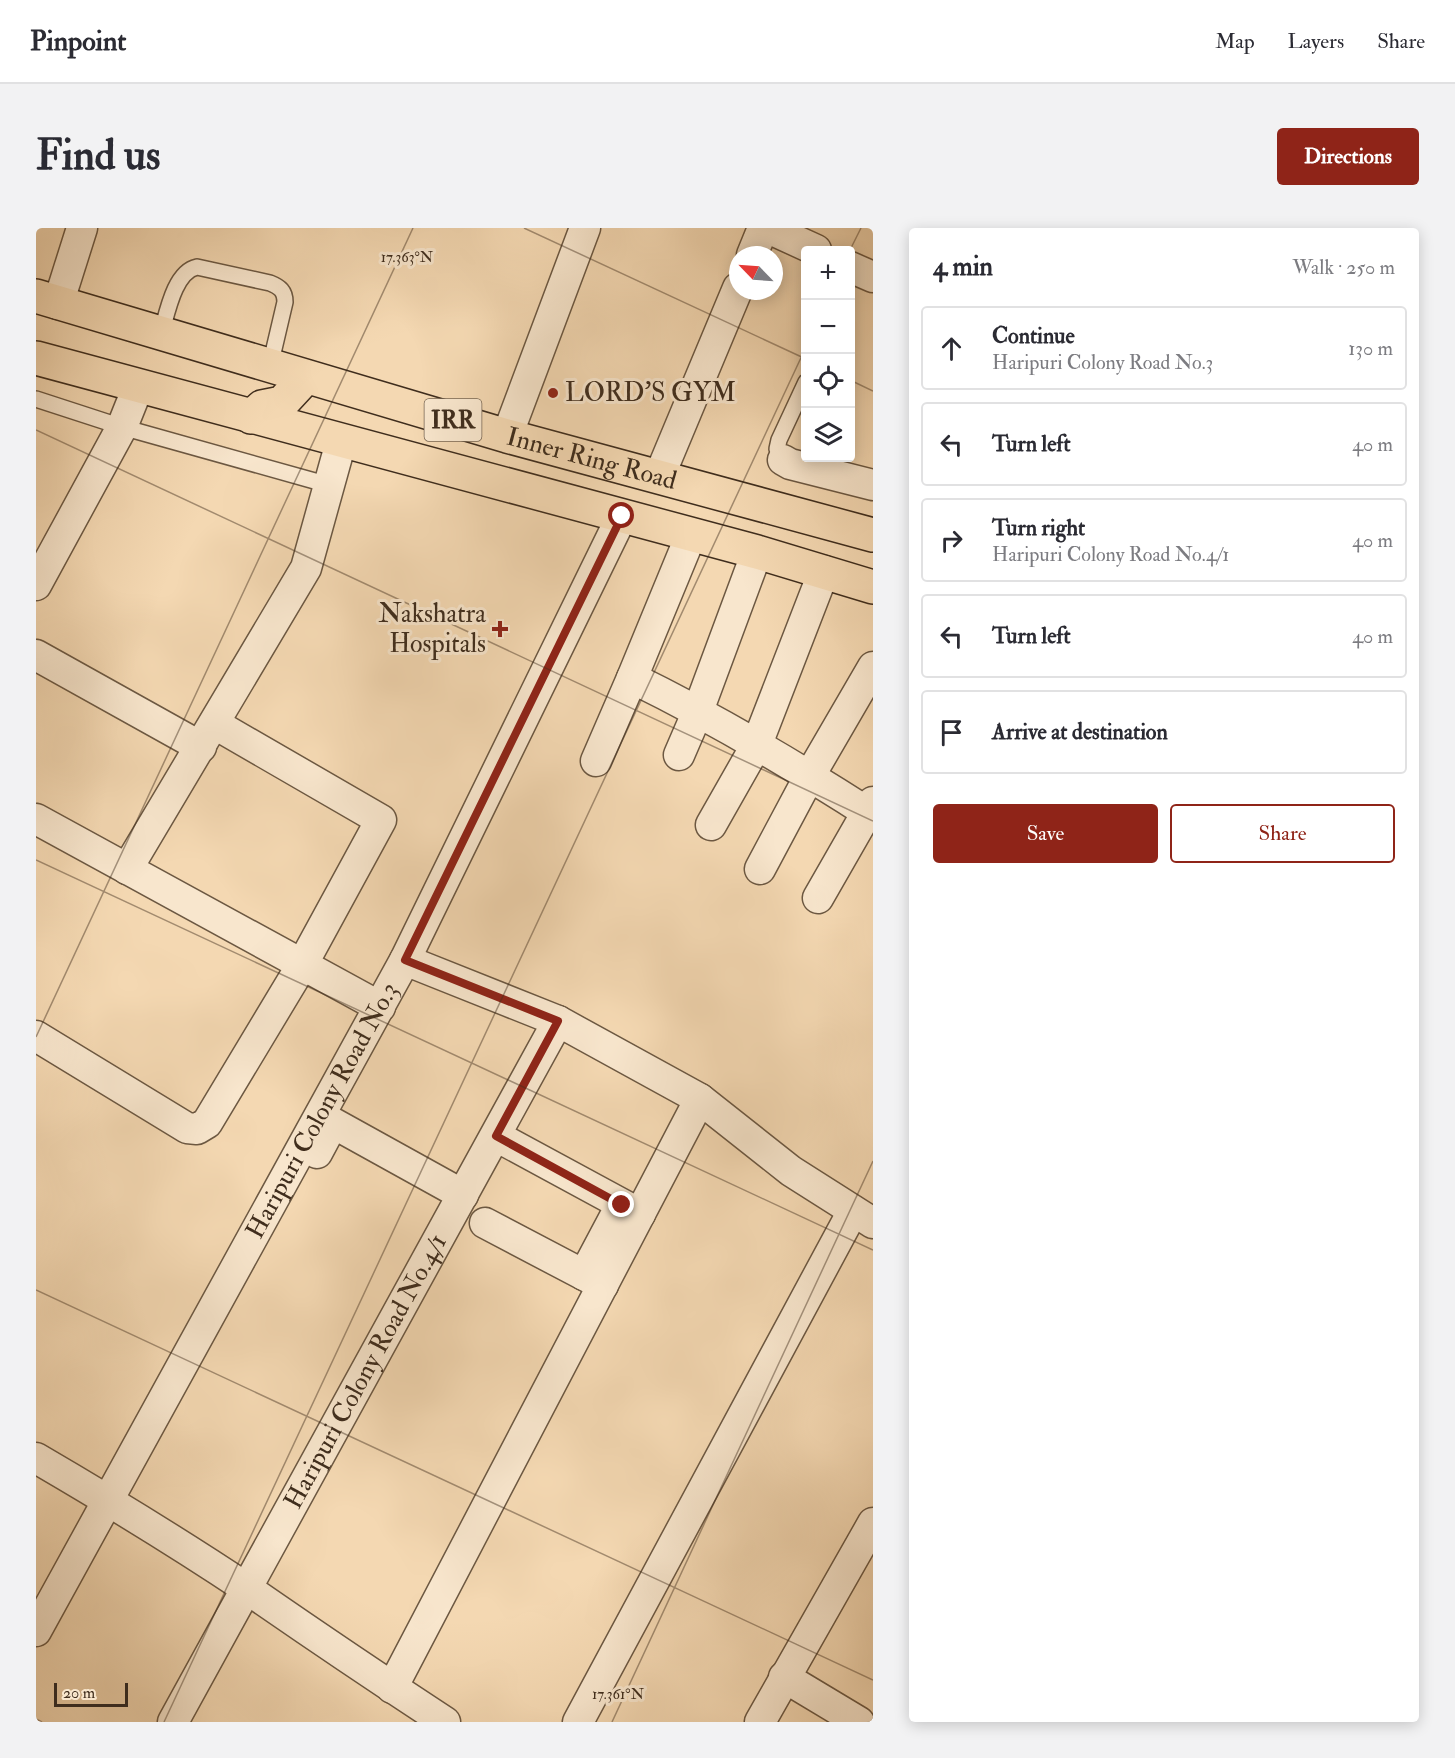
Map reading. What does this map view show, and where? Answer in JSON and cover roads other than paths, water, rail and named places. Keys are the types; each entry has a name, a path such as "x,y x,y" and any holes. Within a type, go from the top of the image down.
{"highway":[{"name":"Inner Ring Road","path":"47,300 507,436 873,535"},
{"name":"Inner Ring Road","path":"36,358 341,442 757,552 873,587"},
{"path":"251,417 262,407 282,403 306,377"}],"street":[{"path":"47,300 82,228"},
{"path":"507,436 585,228"},
{"path":"757,246 766,228 807,246"},
{"path":"659,477 733,300"},
{"path":"36,585 122,427 138,387"},
{"path":"128,869 306,568 341,442"},
{"path":"783,460 790,464 873,485"},
{"name":"Haripuri Colony Road No.3","path":"36,1631 108,1500 326,1120 622,516"},
{"path":"596,761 691,535"},
{"path":"679,755 698,711 757,552"},
{"path":"711,825 757,744 824,571"},
{"path":"36,655 208,735 381,820 302,965 207,1124 197,1129 187,1128 36,1036"},
{"path":"760,869 809,777 873,667"},
{"path":"632,678 698,711 809,777 871,810 818,898"},
{"path":"36,819 380,1007"},
{"path":"405,960 558,1021 700,1099 791,1171 863,1217 578,1722"},
{"name":"Haripuri Colony Road No.4/1","path":"173,1722 558,1021"},
{"path":"392,1688 593,1280 631,1209 700,1099"},
{"path":"298,1189 326,1120 463,1195"},
{"path":"496,1136 631,1209"},
{"path":"485,1223 593,1280"},
{"path":"36,1458 108,1500 247,1589 445,1722"},
{"path":"760,1722 873,1523"},
{"path":"784,1677 859,1722"}],"lane":[{"path":"161,334 181,276 189,268 197,267 270,283 280,287 285,294 270,366"},
{"path":"783,460 777,449 779,440 801,393"},
{"path":"36,399 122,427 329,485"}],"place":[{"name":"LORD'S GYM","path":"553,393"},
{"name":"Nakshatra Hospitals","path":"500,629"}]}
